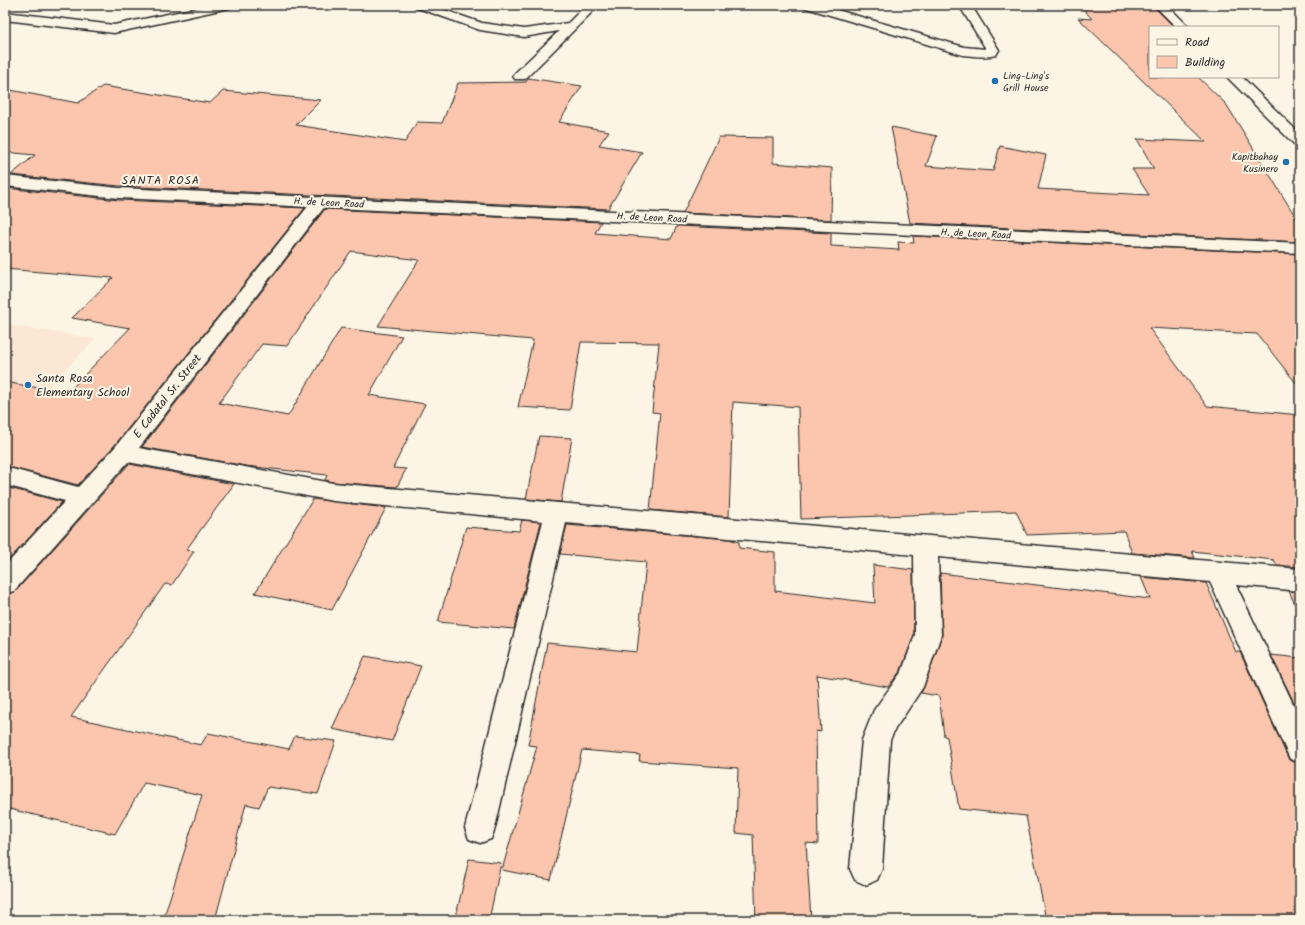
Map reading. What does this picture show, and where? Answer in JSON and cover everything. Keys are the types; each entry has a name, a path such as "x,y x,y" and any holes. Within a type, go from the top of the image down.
{"street":[{"path":"5,16 114,29 229,5"},
{"path":"419,5 480,26 524,33 570,26"},
{"path":"520,76 593,5"},
{"path":"809,5 963,51 978,53 992,52 993,50 965,5"},
{"path":"1160,5 1182,26"},
{"path":"1235,78 1300,142"},
{"name":"H. de Leon Road","path":"5,181 119,193 1300,248"},
{"name":"E Cadatal Sr. Street","path":"5,583 122,453 320,202"},
{"path":"122,453 333,492 1300,580"},
{"path":"5,476 82,497"},
{"path":"480,828 557,512"},
{"path":"866,869 876,740 884,720 913,678 928,635 926,546"},
{"path":"1218,573 1300,748"}],"shaded area":[{"name":"Santa Rosa Elementary School","path":"5,324 95,339 5,432"}],"building":[{"path":"1080,5 1152,5 1173,26 1149,26 1149,78 1199,78 1226,104 1300,224 1300,242 910,223 891,127 937,136 926,166 993,171 1000,146 1046,155 1038,189 1149,195 1132,169 1154,169 1137,139 1206,142 1078,18 1092,19"},
{"path":"528,78 582,86 559,122 609,131 599,145 642,152 608,209 119,186 11,175 35,155 5,152 5,89 78,103 103,86 210,103 223,91 321,100 296,125 405,142 417,122 442,123 458,83 526,82"},
{"path":"719,137 773,138 773,163 832,168 831,220 683,213"},
{"path":"5,188 119,200 305,208 114,446 78,485 5,466 5,382 67,393 130,328 72,318 113,278 5,269"},
{"path":"325,209 601,222 595,233 671,239 677,226 831,233 831,246 899,250 898,242 914,243 913,236 1300,254 1300,388 1257,334 1149,328 1207,406 1300,415 1300,567 1277,565 1274,560 1192,551 1195,558 1132,553 1124,531 1027,535 1016,511 801,519 798,407 733,402 729,517 650,510 660,413 652,412 659,343 581,342 570,410 518,407 533,340 378,326 419,260 351,251 287,346 262,344 219,403 288,416 341,328 402,336 369,395 425,404 393,468 406,469 397,487 333,482 325,480 327,475 246,466 142,447"},
{"path":"539,436 572,438 561,502 526,499"},
{"path":"129,464 234,484 186,550 194,551 172,585 165,584 71,717 201,745 208,733 289,749 295,736 336,741 318,794 268,787 259,807 246,804 215,920 163,920 202,795 144,783 115,834 5,808 5,595 15,592"},
{"path":"5,487 62,502 5,564"},
{"path":"313,499 386,508 332,610 255,593"},
{"path":"522,520 541,522 514,629 438,622 466,527 519,531"},
{"path":"567,525 729,539 739,542 739,548 775,552 775,591 875,603 873,565 913,570 914,635 901,670 888,687 817,675 821,732 816,731 818,844 806,843 811,920 756,920 753,835 736,833 738,768 639,761 640,755 582,750 551,880 502,870 537,746 528,745 547,643 637,652 646,562 560,554"},
{"path":"940,573 1150,599 1141,577 1206,583 1236,652 1240,652 1289,760 1300,764 1300,920 1046,920 1026,816 959,809 947,737 944,736 939,696 921,693 942,635"},
{"path":"1289,591 1300,592 1300,616"},
{"path":"1271,655 1300,658 1300,715"},
{"path":"365,656 421,666 392,741 332,729"},
{"path":"469,859 501,863 489,920 455,920"}],"place":[{"name":"Ling-Ling's Grill House","path":"995,81"},
{"name":"Kapitbahay Kusinero","path":"1286,162"},
{"name":"Santa Rosa Elementary School","path":"28,385"}],"district":[{"name":"SANTA ROSA","path":"161,180"}]}
